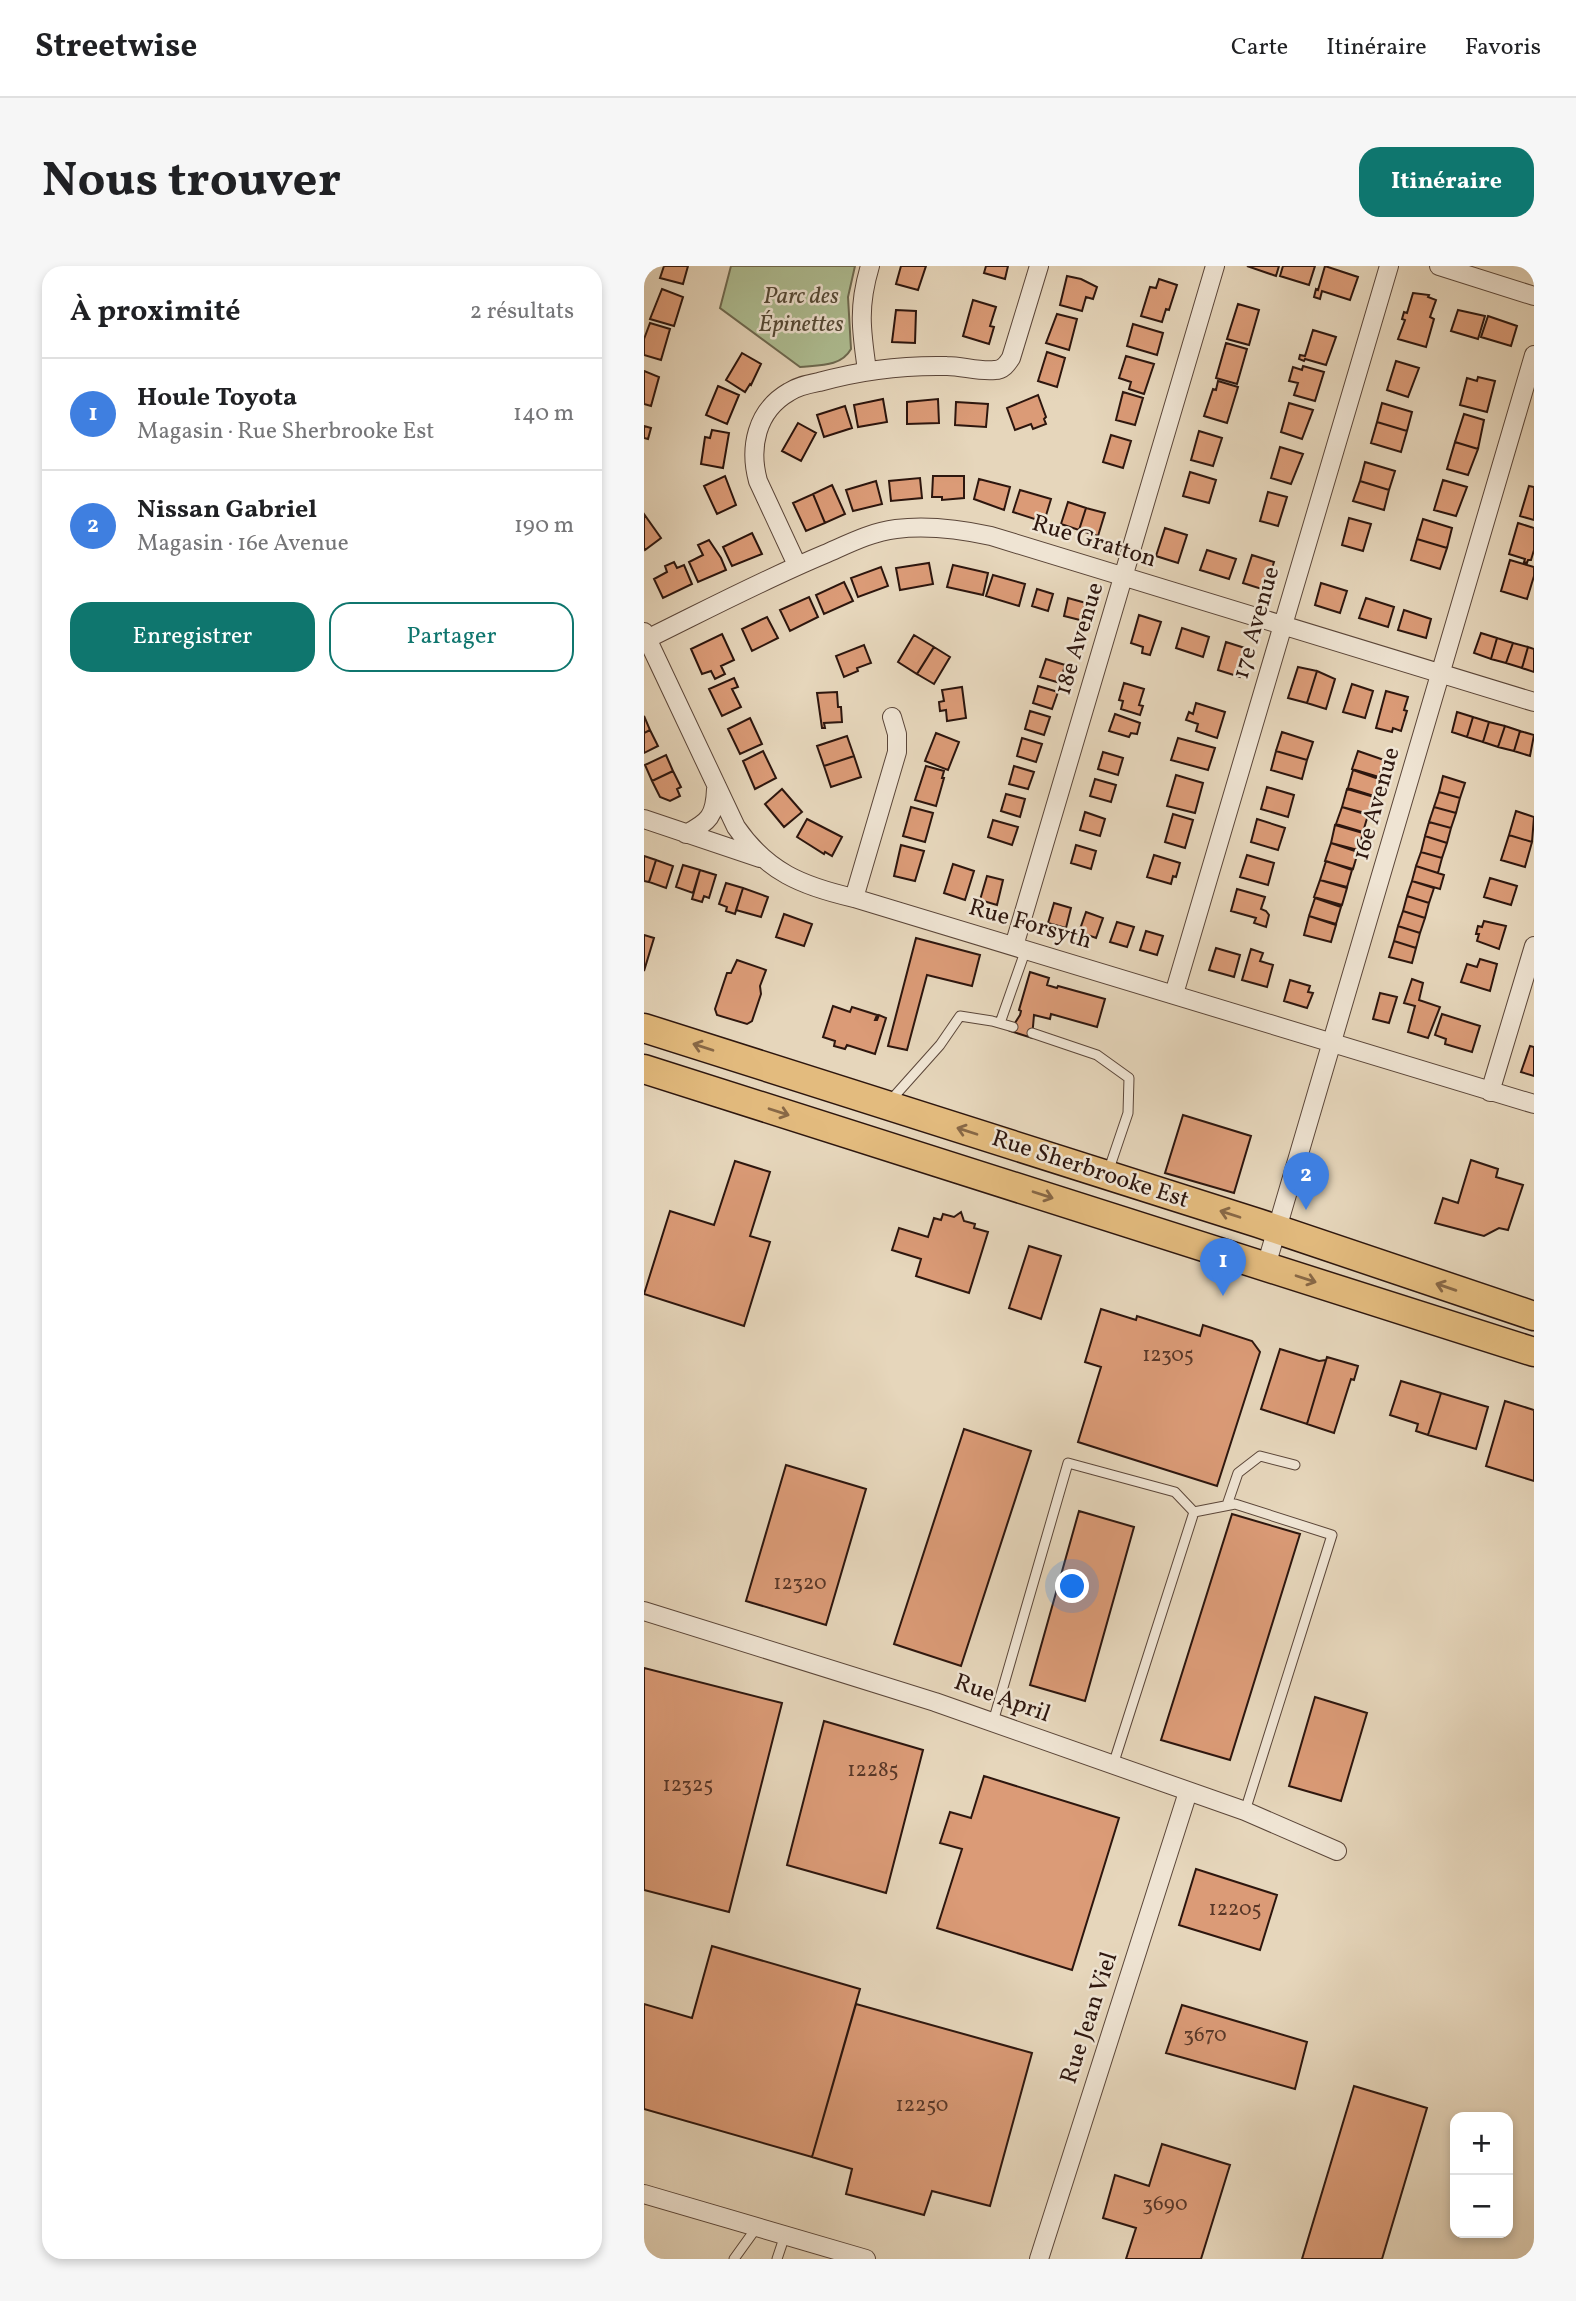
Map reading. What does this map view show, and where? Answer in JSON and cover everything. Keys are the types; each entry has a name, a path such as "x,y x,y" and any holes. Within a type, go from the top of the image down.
{"main road":[{"name":"Rue Sherbrooke Est","path":"644,1028 1277,1229 1534,1316"},
{"path":"723,1094 735,1057"},
{"name":"Rue Sherbrooke Est","path":"644,1069 1534,1352"},
{"path":"859,1137 878,1102"},
{"path":"1375,1301 1386,1267"},
{"path":"1475,1333 1485,1301"}],"street":[{"path":"867,370 861,308 870,266"},
{"path":"797,565 758,481 753,455 754,442 767,413 789,391 867,370 907,366 956,366 995,370 1004,368 1011,358 1039,266"},
{"name":"18e Avenue","path":"1020,947 1215,266"},
{"name":"17e Avenue","path":"1174,994 1389,266"},
{"path":"1439,266 1534,296"},
{"name":"16e Avenue","path":"1266,1266 1534,355"},
{"name":"Rue Gratton","path":"646,635 797,565 865,537 892,529 957,529 991,536 1534,702"},
{"name":"Rue Forsyth","path":"646,635 736,827 762,859 784,874 806,885 1020,947 1534,1104"},
{"path":"854,898 897,752 897,734 892,717"},
{"path":"686,834 702,826 711,816 716,786"},
{"path":"644,819 762,859"},
{"path":"1490,1092 1534,946"},
{"name":"Rue April","path":"644,1611 993,1722 1245,1811 1336,1851"},
{"name":"Rue Jean Viel","path":"1039,2259 1188,1792"},
{"path":"644,2194 866,2259"}],"lane":[{"path":"1000,1023 1020,947"},
{"path":"878,1102 940,1045 960,1016 1013,1027"},
{"path":"1032,1033 1097,1055 1129,1078 1128,1113 1107,1175"},
{"path":"1227,1505 1238,1474 1260,1456 1294,1465"},
{"path":"993,1722 1068,1463 1175,1492 1194,1511"},
{"path":"1194,1511 1235,1504 1332,1535 1245,1811"},
{"path":"1113,1765 1194,1511"},
{"path":"734,2259 757,2227"},
{"path":"777,2259 785,2235"}],"green space":[{"name":"Parc des Épinettes","path":"731,266 855,266 848,297 851,349 847,355 835,362 800,367 720,308"}],"building":[{"path":"664,266 688,266 683,284 660,278"},
{"path":"901,266 926,266 918,290 896,284"},
{"path":"986,266 1008,266 1005,279 984,273"},
{"path":"1247,266 1279,266 1276,276"},
{"path":"1283,266 1315,266 1309,285 1280,276"},
{"path":"1325,266 1358,277 1350,300 1322,291 1320,299 1314,297"},
{"path":"1067,276 1097,287 1093,299 1086,297 1082,311 1060,305"},
{"path":"1159,279 1177,285 1162,322 1141,316 1150,287 1156,288"},
{"path":"662,289 683,297 674,326 650,319"},
{"path":"1413,293 1429,295 1428,297 1436,300 1430,317 1434,319 1426,347 1398,339 1405,320 1402,319 1404,312 1407,313"},
{"path":"973,300 996,307 990,326 994,327 989,344 963,336"},
{"path":"1238,304 1259,310 1249,345 1227,339"},
{"path":"896,310 916,311 915,343 892,342"},
{"path":"1458,310 1485,316 1478,339 1451,331"},
{"path":"1057,314 1077,319 1069,350 1046,343"},
{"path":"1488,316 1517,326 1511,346 1481,337"},
{"path":"650,323 670,329 661,360 644,355 644,339"},
{"path":"1133,324 1163,333 1157,355 1127,346"},
{"path":"1313,330 1336,337 1326,365 1299,359 1300,355 1305,356"},
{"path":"1226,343 1247,349 1237,384 1216,378"},
{"path":"1047,352 1065,358 1057,387 1038,381"},
{"path":"742,353 761,364 745,392 726,380"},
{"path":"1126,356 1154,364 1144,394 1129,389 1131,382 1119,378"},
{"path":"1396,361 1419,368 1408,397 1387,390"},
{"path":"1303,366 1324,372 1315,401 1294,395 1298,383 1289,381 1293,367 1302,370"},
{"path":"644,371 659,377 651,406 644,404"},
{"path":"1478,377 1495,381 1487,412 1460,405 1467,378 1477,381"},
{"path":"1218,381 1238,387 1227,423 1204,416"},
{"path":"718,386 739,395 727,424 706,415"},
{"path":"1123,392 1143,398 1135,425 1116,420"},
{"path":"1038,395 1046,424 1033,429 1031,424 1015,430 1007,408"},
{"path":"883,399 887,422 858,427 854,405"},
{"path":"938,399 939,423 907,424 907,402"},
{"path":"956,402 988,404 986,427 955,425"},
{"path":"1289,403 1313,410 1302,439 1281,432"},
{"path":"1382,403 1412,412 1407,431 1377,422"},
{"path":"845,406 852,428 824,437 817,415"},
{"path":"1464,414 1484,420 1478,449 1455,442"},
{"path":"1377,422 1407,431 1401,452 1371,443"},
{"path":"798,423 816,433 801,461 782,451"},
{"path":"644,426 651,428 648,439 644,438"},
{"path":"712,430 729,433 723,468 701,464 705,437 710,438"},
{"path":"1199,431 1222,438 1213,466 1191,460"},
{"path":"1111,435 1131,441 1123,468 1103,462"},
{"path":"1455,442 1478,449 1468,475 1447,469"},
{"path":"1280,447 1303,454 1291,484 1271,478"},
{"path":"1365,462 1395,471 1389,490 1360,481"},
{"path":"1190,472 1216,480 1209,503 1183,496"},
{"path":"725,476 736,505 717,514 704,486"},
{"path":"933,476 964,476 964,498 942,500 942,497 932,497"},
{"path":"920,478 922,498 891,501 889,481"},
{"path":"979,479 1010,487 1004,510 974,499"},
{"path":"1443,480 1467,487 1456,516 1434,510"},
{"path":"876,481 882,504 853,511 846,490"},
{"path":"1360,481 1389,490 1384,510 1353,501"},
{"path":"832,485 845,514 825,523 813,494"},
{"path":"1529,486 1534,487 1534,520 1520,516"},
{"path":"1020,490 1051,499 1044,522 1013,512"},
{"path":"1268,492 1287,497 1278,526 1260,521"},
{"path":"813,494 825,523 806,531 793,503"},
{"path":"1068,502 1086,508 1079,530 1061,524"},
{"path":"1086,508 1105,513 1098,536 1079,530"},
{"path":"644,514 661,538 645,550 644,548"},
{"path":"1349,518 1371,524 1363,551 1342,545"},
{"path":"1423,519 1452,528 1447,548 1417,539"},
{"path":"1518,523 1534,528 1534,550 1527,563 1524,562 1525,559 1509,554"},
{"path":"1165,528 1187,535 1178,563 1156,556"},
{"path":"752,533 762,554 732,566 723,547"},
{"path":"1417,539 1447,548 1440,569 1411,560"},
{"path":"709,540 726,570 698,582 689,562 703,555 698,545"},
{"path":"1207,550 1236,559 1229,579 1200,570"},
{"path":"1252,555 1274,562 1265,590 1243,583"},
{"path":"1510,560 1534,567 1527,599 1501,591"},
{"path":"674,562 677,568 684,565 692,584 663,598 654,579 667,572 665,566"},
{"path":"929,563 933,584 900,590 896,568"},
{"path":"953,565 988,573 983,595 947,587"},
{"path":"881,567 888,586 858,597 851,578"},
{"path":"993,575 1025,584 1019,606 986,596"},
{"path":"844,582 853,601 824,614 816,595"},
{"path":"1321,583 1347,591 1340,613 1315,605"},
{"path":"1037,589 1053,594 1048,611 1032,606"},
{"path":"809,597 818,617 790,631 780,610"},
{"path":"1068,598 1086,603 1080,620 1064,616"},
{"path":"1366,598 1394,607 1388,627 1359,618"},
{"path":"1404,610 1431,619 1426,638 1398,630"},
{"path":"1139,615 1161,622 1150,655 1142,653 1143,647 1131,643"},
{"path":"767,617 778,638 752,651 742,629"},
{"path":"1182,628 1209,637 1203,657 1176,648"},
{"path":"1481,633 1497,638 1491,659 1474,653"},
{"path":"722,634 734,660 721,666 725,674 715,679 711,671 702,674 691,649"},
{"path":"914,635 934,647 917,674 898,662"},
{"path":"1497,638 1513,643 1506,663 1491,659"},
{"path":"1226,642 1248,649 1240,677 1218,670"},
{"path":"1513,643 1528,647 1522,668 1506,663"},
{"path":"864,645 871,663 844,677 836,656"},
{"path":"934,647 950,657 934,684 917,674"},
{"path":"1528,647 1534,649 1534,672 1522,668"},
{"path":"1046,659 1065,665 1060,683 1040,677"},
{"path":"1298,667 1317,671 1307,703 1288,698"},
{"path":"1317,671 1335,679 1326,709 1307,703"},
{"path":"734,678 738,687 732,689 741,707 722,716 709,689"},
{"path":"1124,683 1144,689 1139,705 1143,706 1140,715 1121,709 1123,701 1119,700"},
{"path":"1352,684 1373,691 1365,718 1343,712"},
{"path":"1038,686 1058,692 1052,709 1033,703"},
{"path":"962,687 966,718 947,721 946,710 940,711 939,702 944,701 942,690"},
{"path":"1386,691 1408,697 1401,731 1376,728"},
{"path":"837,692 842,722 824,723 825,728 822,728 817,693"},
{"path":"1196,703 1225,712 1217,738 1196,731 1198,724 1186,720 1189,712 1193,714"},
{"path":"1030,711 1050,717 1044,735 1025,729"},
{"path":"1457,712 1473,717 1467,737 1452,732"},
{"path":"1115,714 1140,723 1137,734 1131,733 1129,737 1109,731"},
{"path":"644,716 650,730 644,733"},
{"path":"1473,717 1489,722 1483,742 1467,737"},
{"path":"750,718 762,744 740,754 728,729"},
{"path":"1489,722 1505,726 1498,747 1483,742"},
{"path":"1505,726 1520,731 1514,751 1498,747"},
{"path":"650,730 658,746 644,753 644,733"},
{"path":"1520,731 1534,735 1530,756 1514,751"},
{"path":"1282,732 1313,742 1307,760 1276,751"},
{"path":"936,733 959,742 948,770 925,761"},
{"path":"847,736 854,756 824,766 817,746"},
{"path":"1022,738 1042,744 1036,762 1017,756"},
{"path":"1178,738 1215,748 1208,770 1171,760"},
{"path":"763,751 776,778 755,789 743,761"},
{"path":"1276,751 1307,760 1302,779 1271,770"},
{"path":"1358,751 1384,760 1379,777 1352,769"},
{"path":"1103,752 1123,758 1118,775 1098,769"},
{"path":"666,755 673,771 652,781 645,765"},
{"path":"854,756 861,777 831,787 824,766"},
{"path":"926,766 944,771 936,806 915,800"},
{"path":"1014,766 1034,772 1028,789 1009,784"},
{"path":"1353,770 1379,779 1374,796 1348,788"},
{"path":"673,771 681,787 677,789 680,796 670,801 660,797 652,781"},
{"path":"1176,775 1203,783 1195,813 1167,806"},
{"path":"1443,776 1465,783 1460,798 1439,792"},
{"path":"1095,779 1116,785 1111,802 1090,796"},
{"path":"1267,787 1294,795 1288,817 1261,809"},
{"path":"782,789 802,812 784,827 765,804"},
{"path":"1347,789 1374,797 1369,814 1342,807"},
{"path":"1439,792 1460,798 1456,813 1434,807"},
{"path":"1006,794 1025,799 1020,817 1001,811"},
{"path":"911,807 933,813 925,842 903,836"},
{"path":"1342,807 1368,815 1363,832 1336,824"},
{"path":"1434,807 1456,813 1451,828 1429,822"},
{"path":"1516,811 1534,817 1532,842 1509,835"},
{"path":"1085,812 1105,819 1100,836 1080,830"},
{"path":"1173,814 1193,820 1185,848 1165,842"},
{"path":"807,819 842,837 832,856 797,837"},
{"path":"1257,819 1285,828 1278,850 1251,842"},
{"path":"993,820 1018,827 1012,845 988,837"},
{"path":"1429,822 1451,828 1447,843 1425,836"},
{"path":"1335,825 1363,833 1358,850 1331,843"},
{"path":"1509,835 1532,842 1525,867 1501,860"},
{"path":"1425,836 1447,843 1442,858 1421,852"},
{"path":"1331,843 1358,852 1353,869 1325,861"},
{"path":"901,845 924,851 915,881 894,876"},
{"path":"1076,845 1096,851 1091,869 1071,863"},
{"path":"1421,852 1442,858 1438,873 1416,866"},
{"path":"1154,855 1180,863 1171,884 1147,877"},
{"path":"1247,855 1274,863 1268,885 1240,877"},
{"path":"644,856 656,860 649,882 644,881"},
{"path":"656,860 673,866 666,888 649,882"},
{"path":"1326,861 1352,870 1347,887 1320,880"},
{"path":"953,864 974,871 965,900 944,893"},
{"path":"683,865 700,870 693,893 676,887"},
{"path":"1416,866 1444,875 1440,889 1412,881"},
{"path":"700,870 716,875 709,898 704,896 702,902 692,899"},
{"path":"987,876 1003,880 997,905 980,900"},
{"path":"1490,878 1517,886 1511,905 1484,897"},
{"path":"1320,880 1347,888 1342,905 1314,897"},
{"path":"1412,881 1434,888 1429,903 1407,896"},
{"path":"726,883 743,888 735,914 726,911 727,907 719,904"},
{"path":"743,888 768,897 761,917 736,910"},
{"path":"1237,889 1265,897 1261,909 1269,915 1266,927 1254,923 1256,918 1231,911"},
{"path":"1407,896 1429,903 1425,918 1403,911"},
{"path":"1315,898 1341,907 1336,924 1309,916"},
{"path":"1054,903 1071,908 1066,928 1048,923"},
{"path":"1403,911 1425,918 1420,933 1398,926"},
{"path":"1086,912 1103,918 1096,938 1079,932"},
{"path":"784,914 812,924 804,946 776,937"},
{"path":"1309,916 1336,925 1331,942 1304,935"},
{"path":"1484,921 1506,926 1499,949 1477,941 1478,926 1482,927"},
{"path":"1117,922 1134,927 1127,947 1110,942"},
{"path":"1398,926 1420,933 1416,948 1394,941"},
{"path":"1146,931 1163,936 1157,955 1140,950"},
{"path":"644,935 654,938 644,971"},
{"path":"916,938 980,955 972,986 927,975 907,1050 888,1046"},
{"path":"1394,941 1416,948 1412,963 1389,957"},
{"path":"1216,948 1240,955 1234,977 1209,970"},
{"path":"1251,949 1263,953 1260,961 1273,965 1267,987 1242,980"},
{"path":"1480,959 1497,964 1490,991 1461,982 1467,964 1477,967"},
{"path":"737,960 766,970 752,1021 747,1024 717,1015 715,1009 727,973 731,973"},
{"path":"1030,972 1049,978 1047,985 1105,999 1097,1027 1051,1014 1050,1019 1034,1015 1032,1038 1010,1031 1020,1015 1019,1010"},
{"path":"1412,979 1423,983 1419,1000 1440,1007 1428,1038 1408,1032 1415,1006 1404,1003"},
{"path":"1290,980 1310,986 1308,992 1313,993 1307,1008 1284,1001"},
{"path":"1380,993 1397,997 1389,1023 1373,1019"},
{"path":"833,1006 850,1012 852,1007 877,1015 875,1020 879,1015 886,1018 875,1054 847,1045 845,1049 834,1046 835,1041 823,1037"},
{"path":"1442,1014 1480,1026 1472,1052 1445,1044 1446,1039 1435,1035"},
{"path":"1530,1046 1534,1047 1534,1076 1521,1072"},
{"path":"1183,1115 1251,1136 1234,1193 1165,1173"},
{"path":"1471,1160 1498,1169 1496,1177 1523,1185 1508,1230 1499,1228 1484,1236 1435,1223 1443,1198 1458,1203"},
{"path":"735,1161 770,1172 750,1236 770,1242 744,1326 644,1294 670,1211 714,1225"},
{"path":"961,1212 964,1221 975,1224 974,1228 988,1232 969,1293 916,1276 921,1259 892,1250 899,1228 928,1237 934,1218 941,1220 943,1214 954,1217"},
{"path":"1029,1246 1061,1256 1041,1319 1009,1308"},
{"path":"1101,1309 1136,1320 1137,1316 1200,1336 1203,1325 1252,1341 1260,1352 1217,1486 1078,1442 1101,1367 1085,1362"},
{"path":"1280,1349 1319,1361 1326,1360 1307,1424 1261,1409"},
{"path":"1327,1357 1358,1366 1354,1380 1351,1379 1334,1433 1307,1424"},
{"path":"1401,1381 1441,1393 1428,1435 1416,1431 1418,1424 1390,1415"},
{"path":"1441,1393 1488,1407 1476,1449 1428,1435"},
{"path":"1505,1401 1534,1410 1534,1481 1486,1466"},
{"path":"964,1429 1031,1451 961,1666 894,1644"},
{"path":"786,1465 866,1489 826,1625 746,1601"},
{"path":"1079,1511 1134,1527 1085,1701 1030,1685"},
{"path":"1232,1514 1300,1534 1230,1760 1161,1740"},
{"path":"644,1668 782,1703 729,1912 644,1890"},
{"path":"1315,1697 1367,1713 1341,1801 1289,1786"},
{"path":"824,1721 923,1750 886,1893 787,1865"},
{"path":"984,1776 1119,1818 1072,1970 937,1928 962,1849 940,1843 950,1812 971,1818"},
{"path":"1196,1869 1277,1895 1260,1950 1179,1925"},
{"path":"712,1946 860,1989 812,2157 644,2109 644,2004 692,2018"},
{"path":"856,2004 1032,2053 990,2206 932,2191 924,2215 846,2194 852,2169 812,2157"},
{"path":"1182,2005 1307,2042 1295,2089 1166,2053"},
{"path":"1354,2086 1427,2108 1382,2259 1302,2259"},
{"path":"1162,2144 1230,2165 1201,2259 1126,2259 1136,2228 1103,2218 1115,2175 1149,2186"}],"place":[{"name":"Nissan Gabriel","path":"1306,1210"},
{"name":"Houle Toyota","path":"1223,1296"}]}
